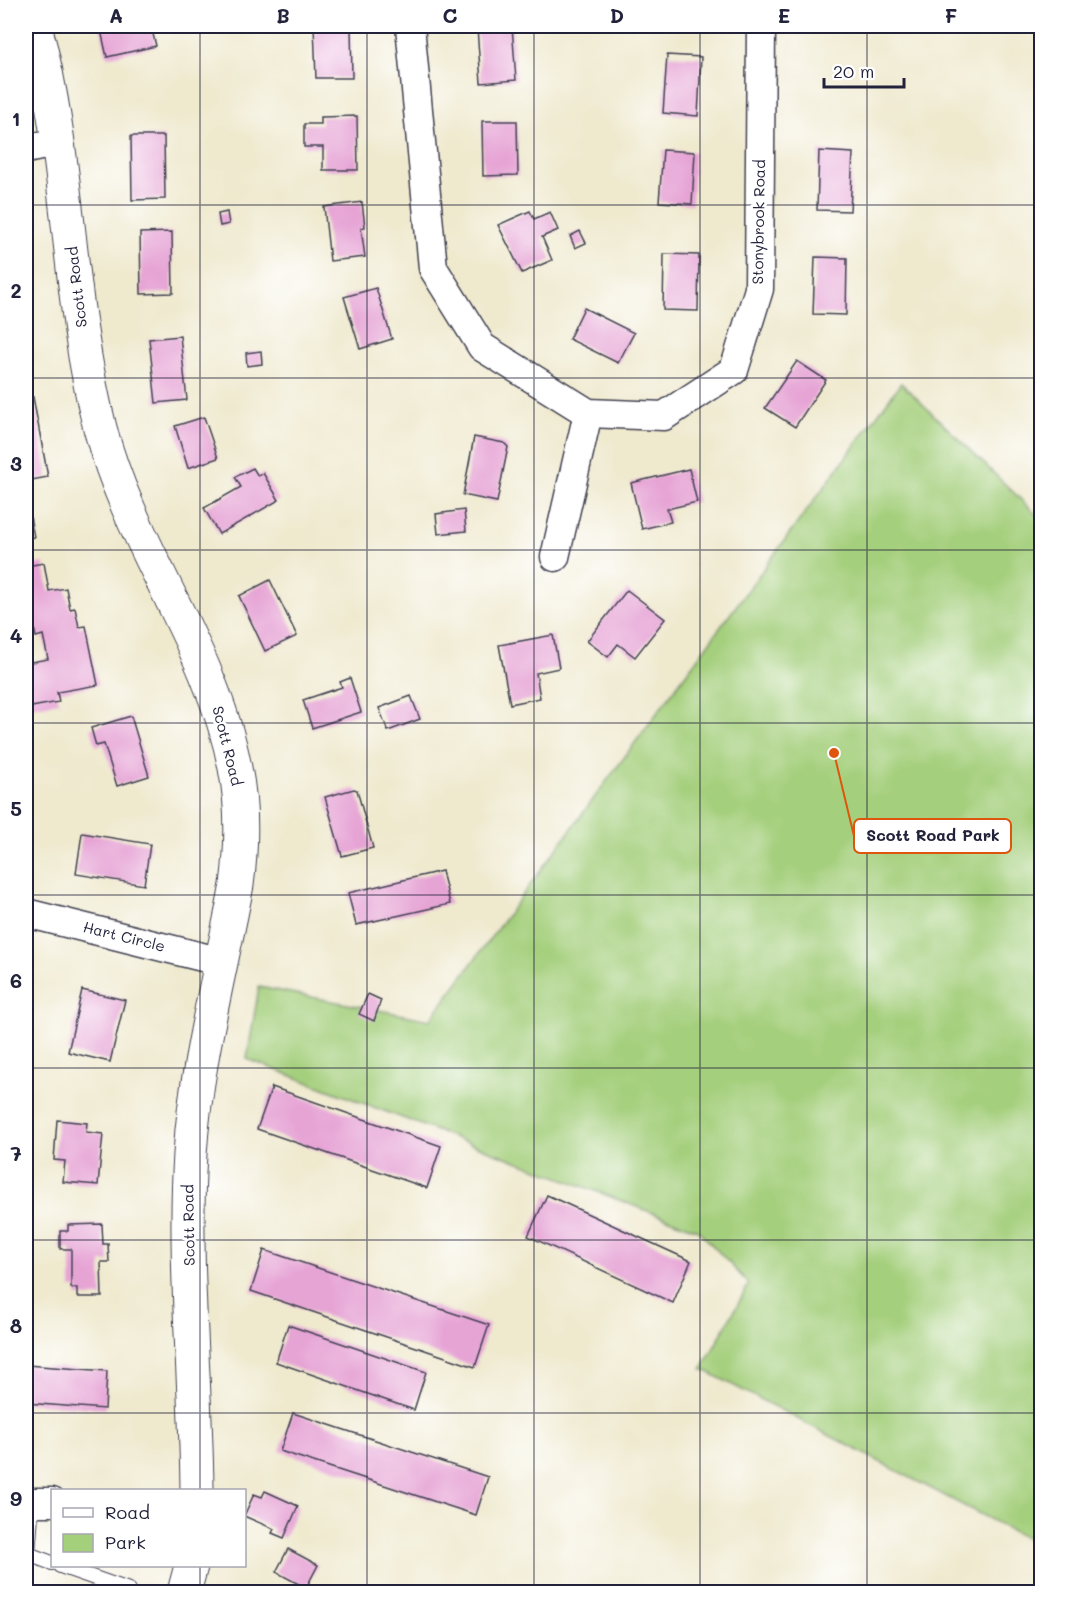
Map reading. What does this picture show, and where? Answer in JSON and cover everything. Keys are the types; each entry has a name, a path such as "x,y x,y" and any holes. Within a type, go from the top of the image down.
{"main road":[{"name":"Scott Road","path":"35,26 58,142 86,362 100,431 127,504 220,710 236,769 240,797 241,856 194,1111 188,1191 197,1489"},
{"path":"184,1593 191,1567"}],"street":[{"name":"Stonybrook Road","path":"410,26 433,268 482,347 588,413 664,416 734,370 759,289 761,26"},
{"path":"26,149 58,142"},
{"path":"555,557 588,413"},
{"name":"Hart Circle","path":"26,913 222,962"}],"lane":[{"path":"37,1502 28,1554 51,1563"},
{"path":"63,1567 129,1590"}],"green space":[{"path":"901,383 1041,519 1041,1546 702,1369 749,1284 698,1230 247,1059 259,987 430,1020"}],"building":[{"path":"100,26 151,26 156,46 107,57"},
{"path":"314,26 351,26 352,78 316,78"},
{"path":"512,26 516,80 481,83 477,28"},
{"path":"667,55 701,57 698,116 663,113"},
{"path":"357,116 358,170 323,170 323,147 304,147 304,124 321,124 321,117"},
{"path":"482,121 517,121 518,175 483,176"},
{"path":"131,136 164,136 165,199 132,200"},
{"path":"663,150 695,152 692,204 659,202"},
{"path":"819,151 853,153 850,211 817,210"},
{"path":"362,202 365,227 361,228 365,257 330,261 324,207"},
{"path":"530,211 534,219 550,212 558,230 542,237 552,260 522,273 498,225"},
{"path":"227,212 229,224 220,226 218,214"},
{"path":"580,231 586,243 575,248 570,236"},
{"path":"172,232 173,293 141,294 140,233"},
{"path":"664,254 699,255 698,311 663,310"},
{"path":"815,257 847,258 846,315 813,314"},
{"path":"376,288 392,339 360,349 344,297"},
{"path":"584,308 634,333 618,363 569,339"},
{"path":"180,336 187,400 156,403 149,339"},
{"path":"261,351 262,364 247,366 246,353"},
{"path":"797,361 826,380 795,427 765,408"},
{"path":"33,397 48,477 26,481 26,399"},
{"path":"204,417 218,458 188,468 175,426"},
{"path":"474,437 504,443 508,447 497,502 463,495"},
{"path":"253,468 258,476 263,473 279,500 219,534 204,508 241,487 235,477"},
{"path":"689,469 697,502 667,509 671,522 642,529 631,483"},
{"path":"26,496 34,537 26,538"},
{"path":"464,510 466,531 438,534 436,514"},
{"path":"44,563 49,591 66,588 70,609 75,608 79,627 86,626 98,685 57,692 59,702 26,708 26,663 48,659 43,635 36,637 32,618 28,618 26,566"},
{"path":"270,580 297,636 265,651 239,596"},
{"path":"627,590 665,619 635,657 618,644 608,657 587,641"},
{"path":"553,635 559,668 536,673 540,698 510,704 499,645"},
{"path":"350,678 361,712 312,728 303,700 342,687 340,682"},
{"path":"411,696 420,719 388,731 379,708"},
{"path":"131,716 149,776 117,786 104,744 96,746 91,728"},
{"path":"357,790 373,848 342,856 325,797"},
{"path":"82,833 150,844 144,885 76,874"},
{"path":"442,871 450,904 356,925 348,893"},
{"path":"82,990 125,1000 110,1062 68,1052"},
{"path":"368,994 381,1000 374,1021 359,1014"},
{"path":"272,1087 441,1146 427,1188 257,1129"},
{"path":"57,1120 87,1123 86,1132 103,1134 98,1185 63,1182 65,1161 54,1160"},
{"path":"547,1195 691,1261 673,1303 528,1236"},
{"path":"102,1224 103,1244 108,1244 109,1262 101,1262 102,1297 77,1297 77,1288 71,1288 71,1249 60,1249 60,1231 68,1231 68,1225"},
{"path":"264,1250 489,1325 475,1367 251,1291"},
{"path":"288,1325 426,1372 414,1410 276,1362"},
{"path":"26,1365 107,1371 105,1409 26,1403"},
{"path":"293,1413 488,1477 476,1515 280,1451"},
{"path":"265,1491 298,1506 284,1538 272,1533 274,1529 246,1517 254,1494 262,1497"},
{"path":"288,1549 318,1565 306,1588 276,1572"}],"place":[{"name":"Scott Road Park","path":"834,753"}]}
